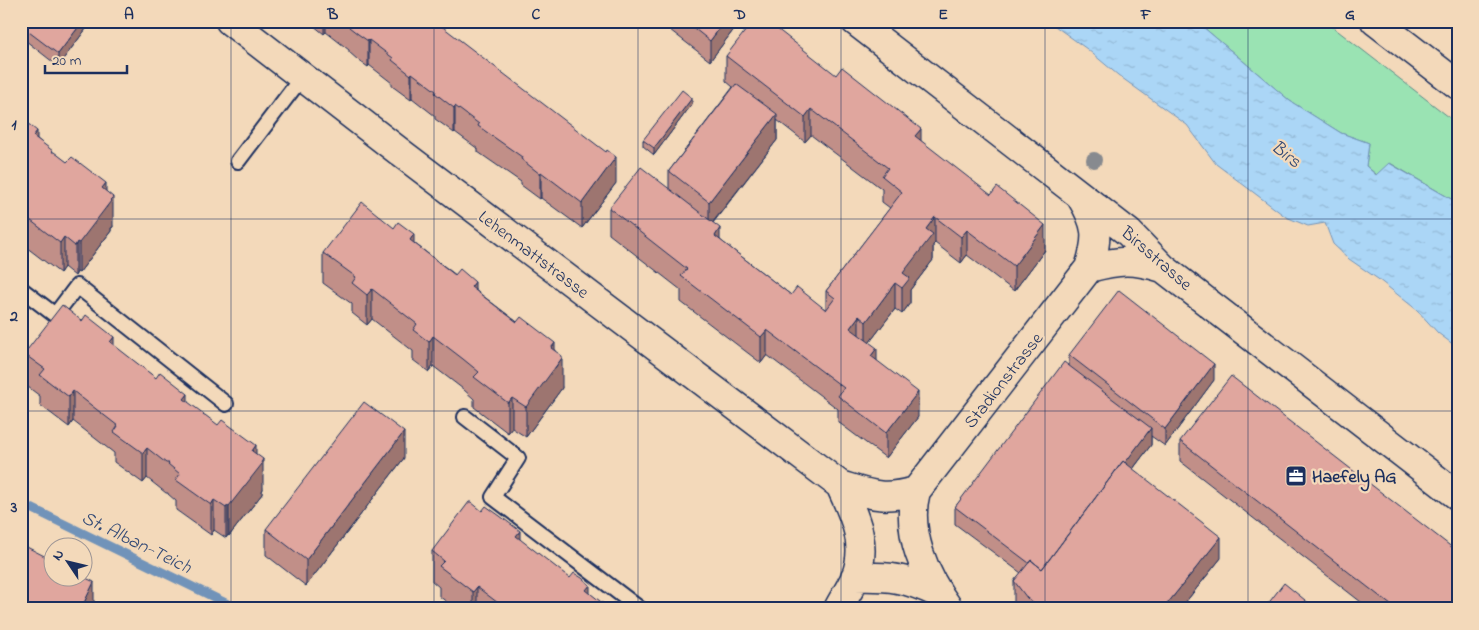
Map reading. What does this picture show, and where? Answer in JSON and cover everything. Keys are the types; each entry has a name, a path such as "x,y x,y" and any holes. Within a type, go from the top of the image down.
{"street":[{"name":"Lehenmattstrasse","path":"230,21 840,485 883,497 916,492"},
{"name":"Birsstrasse","path":"855,21 1129,233 1163,268 1458,496"},
{"path":"1375,21 1458,85"},
{"name":"Stadionstrasse","path":"916,492 1089,268 1097,239 1094,220 1080,196"},
{"path":"1089,268 1132,261 1163,268"},
{"name":"Lehenmattstrasse","path":"840,485 860,532 860,549 855,577"},
{"path":"916,492 912,515 914,536 922,560 944,601"},
{"path":"838,609 855,577 889,577 906,580 944,601"}],"lane":[{"path":"238,161 302,77"},
{"path":"21,289 55,315 77,286 226,404"},
{"path":"465,417 518,458 493,498 640,609"}],"green space":[{"path":"1196,21 1325,21 1458,124 1458,203 1390,163 1377,175 1366,166 1369,143 1341,133 1290,101"}],"water":[{"name":"Birs","path":"1048,21 1196,21 1290,101 1341,133 1369,143 1366,166 1376,175 1389,163 1458,203 1458,348 1438,333 1417,310 1349,259 1333,244 1325,223 1308,226 1286,217 1216,164 1187,125"}],"building":[{"path":"21,21 83,21 58,54 21,26"},
{"path":"345,21 435,21 606,152 607,150 616,157 582,203 541,172 540,174 521,159 522,157 478,126 479,124 455,106 454,108 435,93 436,91 412,73 411,75 392,60 393,58 349,27 350,25"},
{"path":"685,21 725,21 710,41"},
{"path":"753,21 767,21 836,75 842,67 921,129 915,136 991,195 997,187 1045,225 1014,266 967,230 961,237 935,217 926,229 933,234 903,273 910,278 902,288 895,283 866,322 859,316 850,328 877,348 871,356 918,392 886,433 838,396 844,388 767,330 761,337 681,276 687,269 609,208 641,167 720,228 715,236 791,295 797,287 826,310 835,298 826,291 902,192 882,176 888,168 811,109 805,117 726,56"},
{"path":"736,84 777,114 709,202 669,171"},
{"path":"682,90 692,98 654,148 643,140"},
{"path":"21,118 37,131 33,136 52,152 67,162 72,157 106,183 102,188 113,197 75,246 64,237 60,243 26,217 30,211 21,205"},
{"path":"362,202 394,228 398,222 414,234 410,240 455,275 460,269 475,282 471,287 517,322 521,317 555,343 551,348 562,358 526,407 512,398 508,403 474,377 479,372 463,359 433,336 429,342 413,330 417,324 372,289 367,295 352,283 356,277 323,253"},
{"path":"1119,290 1214,364 1165,429 1069,355"},
{"path":"62,305 82,321 86,315 114,337 110,342 156,378 160,372 188,394 184,399 203,415 218,425 222,420 256,445 252,451 263,459 262,464 229,506 226,508 214,500 211,505 176,480 180,474 169,463 166,463 147,448 143,453 114,432 118,426 73,391 69,397 40,375 45,369 24,354"},
{"path":"1064,362 1151,428 1125,463 1123,461 1042,569 1031,560 1029,563 955,507"},
{"path":"1231,376 1458,552 1458,609 1396,609 1180,441"},
{"path":"364,402 404,432 306,560 266,529"},
{"path":"1123,461 1221,537 1163,609 1040,609 1027,598 1014,581 1031,560 1042,569"},
{"path":"469,502 482,511 486,506 520,531 516,536 570,578 574,573 582,578 590,585 586,590 610,609 506,609 477,587 473,592 439,566 444,561 432,551"},
{"path":"21,544 42,555 42,588 91,588 81,609 21,609"},
{"path":"1284,583 1316,609 1264,609"}],"waterway":[{"name":"St. Alban-Teich","path":"21,503 238,609"}],"place":[{"name":"Haefely AG","path":"1296,476"}]}
